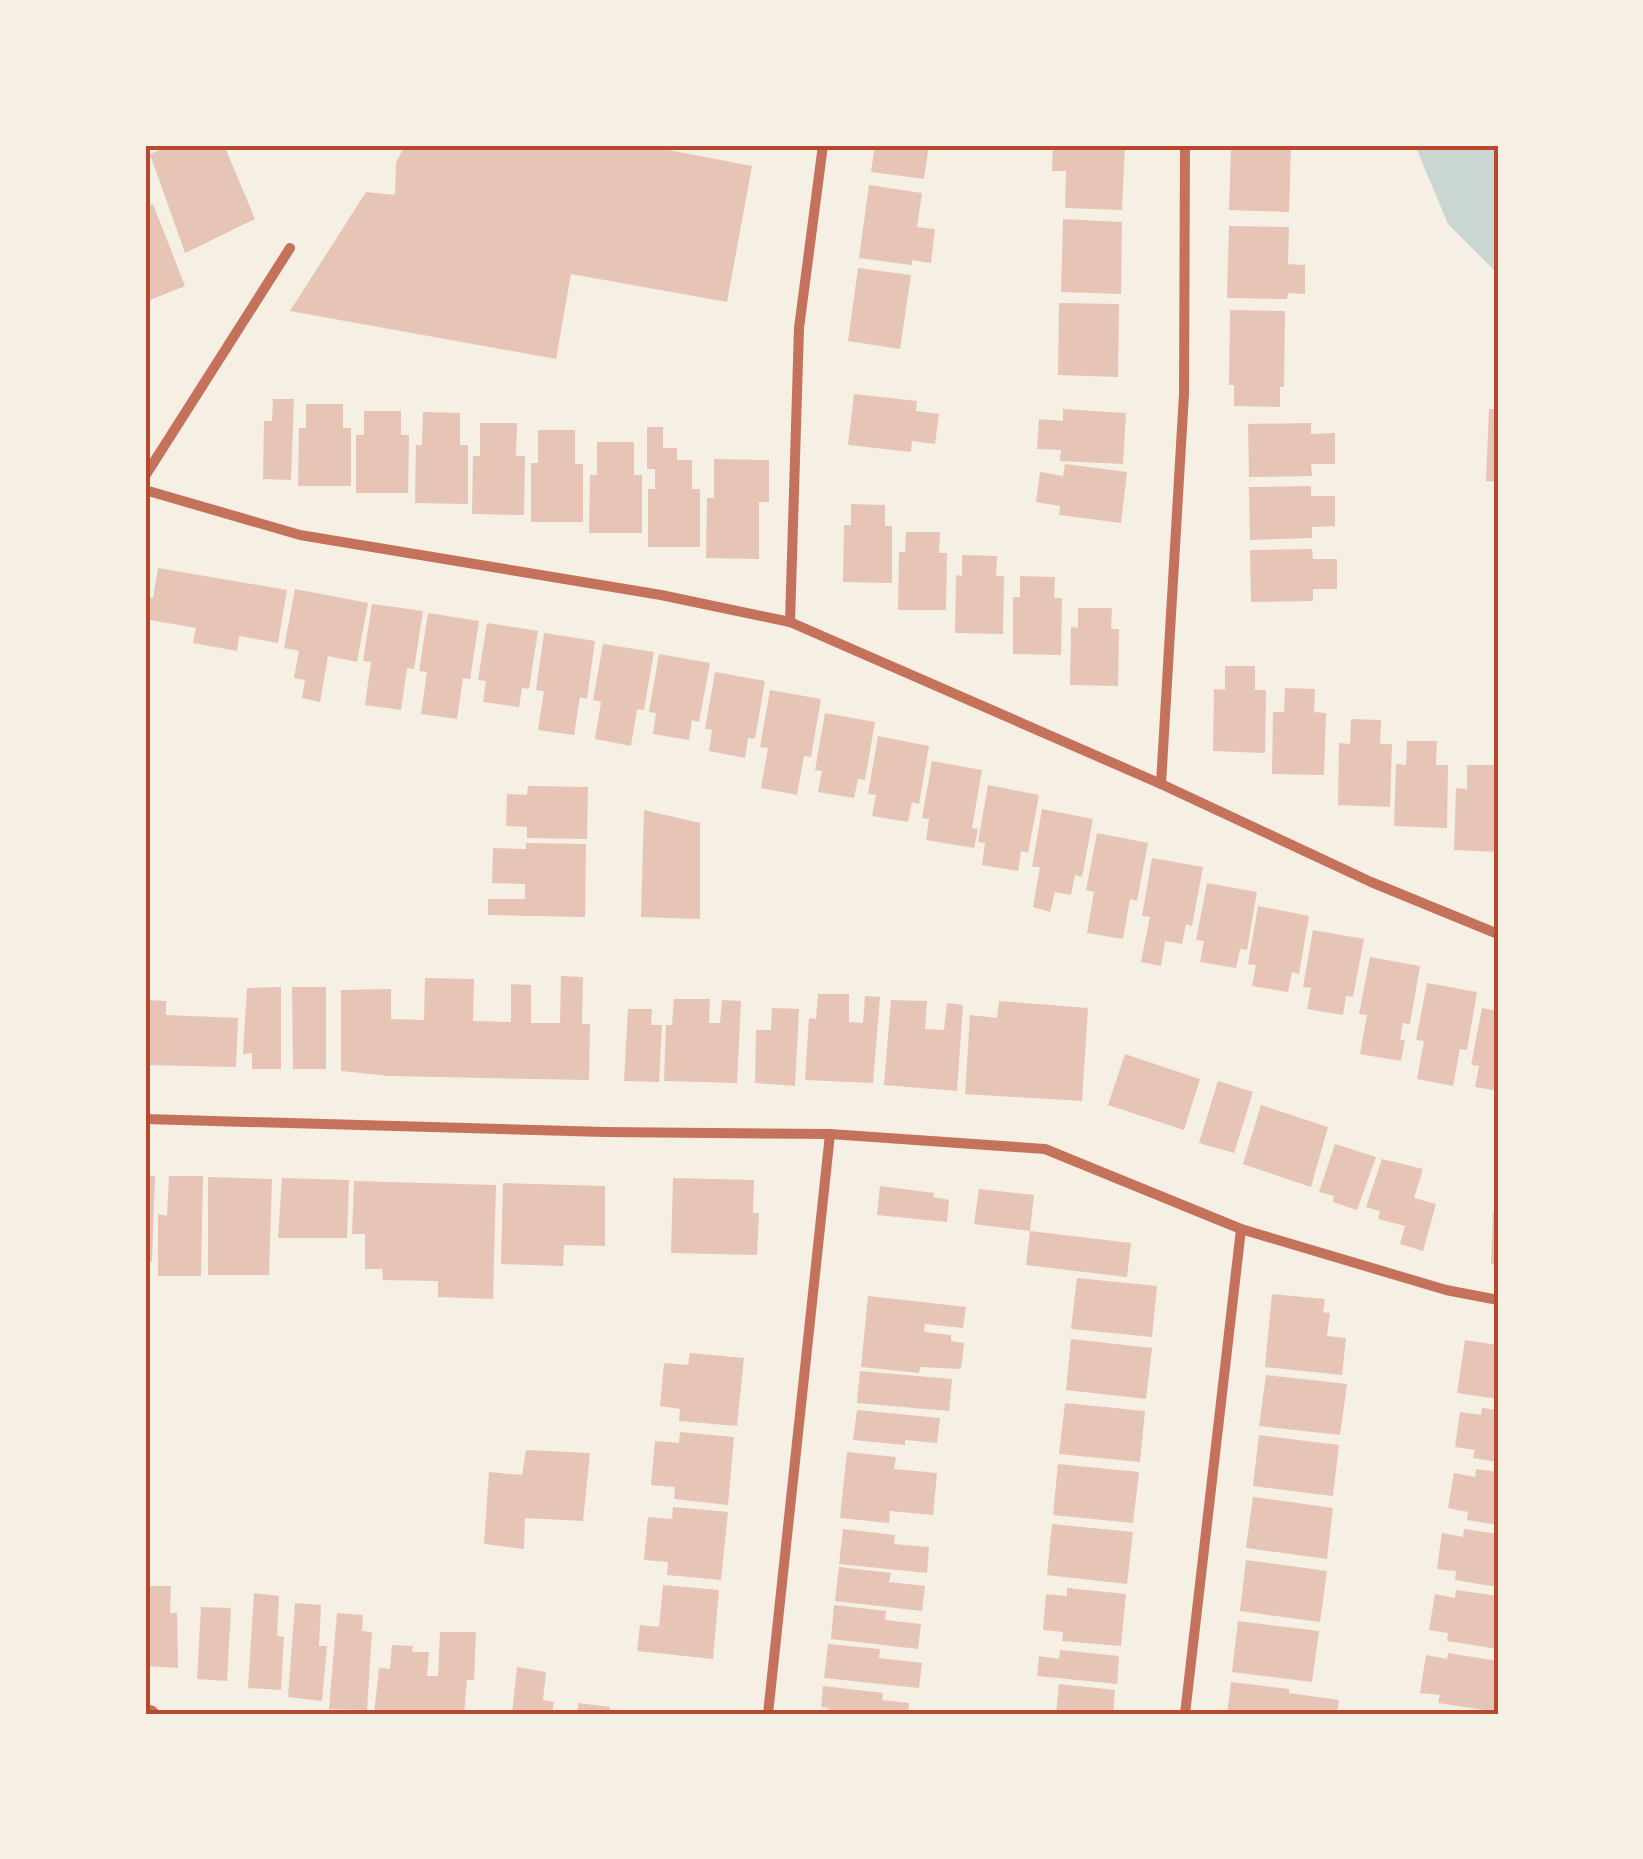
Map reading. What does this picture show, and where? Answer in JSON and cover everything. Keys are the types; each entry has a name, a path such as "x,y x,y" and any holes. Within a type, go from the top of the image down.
{"street":[{"path":"790,622 800,328 823,145"},
{"path":"1161,784 1184,394 1185,145"},
{"path":"145,476 290,248"},
{"path":"145,490 300,534 790,622 1161,784 1371,882 1498,934"},
{"path":"145,1119 830,1134 1045,1149 1241,1229 1446,1290 1498,1300"},
{"path":"768,1714 830,1134"},
{"path":"1185,1714 1241,1229"}],"shaded area":[{"path":"1415,145 1498,145 1498,274 1448,224"}],"building":[{"path":"172,145 224,145 255,219 185,253 150,154"},
{"path":"405,145 642,145 752,166 727,302 571,274 556,359 290,311 366,192 395,195 396,163"},
{"path":"875,145 929,145 924,179 871,172"},
{"path":"1053,145 1125,145 1122,210 1065,208 1066,171 1052,171"},
{"path":"1231,145 1291,145 1289,212 1229,210"},
{"path":"869,185 922,193 917,227 935,229 931,263 912,260 912,265 859,258"},
{"path":"153,204 185,286 145,302 145,207"},
{"path":"1063,219 1122,222 1121,294 1061,292"},
{"path":"1229,226 1289,227 1288,264 1305,265 1305,294 1288,293 1287,299 1227,298"},
{"path":"858,268 911,275 900,349 848,341"},
{"path":"1059,303 1119,304 1118,377 1058,375"},
{"path":"1230,310 1285,311 1280,407 1234,406 1234,385 1229,385"},
{"path":"854,394 917,401 916,411 939,414 935,444 912,441 911,452 848,445"},
{"path":"273,399 294,399 291,480 263,479 264,421 272,421"},
{"path":"306,404 343,404 343,428 351,428 351,486 298,486 299,428 306,428"},
{"path":"1063,409 1126,413 1123,464 1060,461 1061,450 1037,449 1039,419 1063,421"},
{"path":"1489,409 1498,409 1498,482 1486,481"},
{"path":"364,411 401,411 401,435 409,435 408,493 356,493 356,435 364,435"},
{"path":"423,412 460,413 460,445 468,445 468,504 415,503 416,445 422,445"},
{"path":"480,423 517,423 516,456 525,456 524,515 472,514 473,456 480,456"},
{"path":"1311,423 1311,434 1335,433 1335,464 1311,464 1312,476 1249,477 1248,424"},
{"path":"647,427 663,427 663,448 677,448 677,460 692,460 692,489 700,489 700,547 648,547 648,489 655,489 655,469 647,469"},
{"path":"538,430 575,430 575,464 583,464 583,522 531,522 531,463 538,463"},
{"path":"597,442 634,442 634,475 642,475 642,533 589,533 590,475 597,475"},
{"path":"714,459 769,460 769,502 759,502 759,559 706,558 707,498 714,498"},
{"path":"1065,464 1127,472 1121,523 1059,515 1060,506 1036,502 1040,472 1063,476"},
{"path":"1311,486 1311,496 1335,496 1335,526 1312,527 1312,538 1250,540 1249,487"},
{"path":"851,504 885,505 885,526 892,526 892,583 843,582 844,525 851,525"},
{"path":"906,532 940,532 939,553 947,553 946,610 898,610 899,552 905,552"},
{"path":"1312,549 1313,559 1337,559 1337,589 1313,589 1313,601 1251,602 1250,550"},
{"path":"962,555 997,556 996,576 1004,576 1003,634 955,633 956,575 962,576"},
{"path":"158,568 287,590 278,643 239,636 237,651 193,643 196,628 150,620 145,641 145,597 153,598"},
{"path":"1020,576 1055,577 1054,598 1062,598 1061,655 1013,654 1013,597 1020,597"},
{"path":"295,589 368,603 357,662 328,656 320,702 302,698 305,680 294,678 299,651 284,648"},
{"path":"372,604 423,611 414,669 407,668 401,710 365,705 371,662 363,661"},
{"path":"1078,608 1112,608 1111,629 1119,629 1118,686 1070,685 1071,627 1078,628"},
{"path":"428,613 479,621 470,679 463,678 457,719 421,714 427,672 419,671"},
{"path":"487,623 538,631 529,689 522,688 519,707 483,702 486,681 478,680"},
{"path":"544,633 595,641 587,699 580,697 574,735 538,730 544,691 536,690"},
{"path":"603,644 654,652 644,710 637,709 631,746 595,739 601,702 593,700"},
{"path":"659,654 710,663 699,722 692,720 689,740 653,734 656,713 649,712"},
{"path":"1225,666 1255,666 1255,690 1266,690 1265,753 1213,751 1214,689 1225,690"},
{"path":"715,672 765,681 755,739 748,738 745,758 709,751 712,730 705,729"},
{"path":"1285,688 1315,689 1314,712 1326,713 1324,775 1272,774 1273,712 1284,712"},
{"path":"770,690 821,699 811,757 804,756 797,795 761,788 768,748 760,747"},
{"path":"825,713 875,722 865,780 858,779 854,798 818,792 822,771 815,770"},
{"path":"1351,719 1381,720 1380,744 1392,744 1390,807 1338,805 1339,743 1350,744"},
{"path":"878,736 929,746 919,804 912,802 908,822 872,816 876,795 868,794"},
{"path":"1407,741 1437,741 1436,765 1448,765 1447,828 1394,826 1396,764 1406,765"},
{"path":"932,761 982,770 972,828 978,829 974,848 926,840 929,819 922,818"},
{"path":"1467,765 1497,765 1498,852 1454,850 1456,788 1467,789"},
{"path":"988,785 1039,795 1028,853 1021,851 1018,871 982,865 985,843 978,842"},
{"path":"528,786 588,787 587,839 527,838 527,827 506,826 507,794 527,795"},
{"path":"1042,809 1093,819 1082,877 1075,875 1071,895 1055,892 1050,912 1033,907 1040,867 1032,867"},
{"path":"644,810 700,823 700,919 641,917"},
{"path":"1097,833 1148,843 1137,901 1130,899 1123,939 1087,933 1094,892 1086,890"},
{"path":"526,843 586,844 585,917 488,915 488,899 525,899 525,884 492,883 493,848 526,849"},
{"path":"1152,858 1203,867 1192,926 1186,924 1182,944 1165,941 1161,966 1141,962 1150,917 1142,916"},
{"path":"1207,883 1257,892 1247,950 1240,949 1236,968 1200,962 1204,941 1196,940"},
{"path":"1258,906 1309,916 1299,974 1292,972 1288,992 1252,986 1256,965 1248,964"},
{"path":"1313,930 1364,939 1353,997 1346,996 1343,1015 1307,1009 1311,988 1303,987"},
{"path":"1370,957 1420,966 1410,1024 1403,1023 1401,1061 1360,1054 1367,1015 1359,1014"},
{"path":"561,976 583,977 582,1024 590,1024 589,1080 389,1076 341,1071 341,990 391,989 391,1019 424,1020 425,978 474,979 473,1021 511,1022 511,984 531,985 531,1023 560,1023"},
{"path":"1427,983 1477,992 1467,1050 1460,1049 1453,1086 1417,1079 1424,1041 1416,1040"},
{"path":"281,987 281,1069 252,1069 252,1053 243,1054 247,988"},
{"path":"292,987 326,987 326,1069 293,1069"},
{"path":"818,994 849,994 849,1022 863,1023 865,996 880,997 873,1083 805,1080 809,1018 816,1019"},
{"path":"674,999 710,999 709,1023 720,1023 722,1000 741,1001 737,1083 664,1081 666,1025 672,1025"},
{"path":"148,1000 166,1001 166,1015 238,1018 236,1067 145,1065"},
{"path":"891,1000 927,1001 925,1029 944,1030 947,1003 963,1005 957,1091 884,1085"},
{"path":"999,1001 1088,1008 1082,1101 965,1094 970,1015 997,1018"},
{"path":"772,1008 799,1009 795,1086 755,1083 756,1030 771,1030"},
{"path":"1482,1008 1498,1011 1498,1091 1475,1087 1479,1066 1471,1065"},
{"path":"628,1009 652,1009 651,1025 662,1025 659,1082 624,1081"},
{"path":"1125,1054 1200,1079 1184,1130 1108,1105"},
{"path":"1218,1081 1253,1092 1234,1153 1199,1143"},
{"path":"1261,1105 1328,1127 1311,1187 1243,1164"},
{"path":"1335,1144 1376,1157 1357,1210 1333,1202 1334,1196 1319,1192"},
{"path":"1382,1159 1423,1169 1414,1198 1436,1204 1423,1251 1400,1244 1405,1226 1378,1219 1380,1211 1366,1207"},
{"path":"145,1176 155,1176 152,1262 145,1262"},
{"path":"169,1176 203,1176 201,1276 158,1276 158,1214 167,1216"},
{"path":"208,1177 272,1179 269,1275 208,1275"},
{"path":"282,1178 349,1180 347,1238 278,1238"},
{"path":"673,1178 754,1180 753,1213 759,1213 757,1255 671,1253"},
{"path":"354,1181 496,1185 493,1299 438,1297 438,1281 383,1280 382,1269 365,1269 365,1234 352,1234"},
{"path":"503,1183 605,1186 605,1246 564,1245 563,1266 501,1264"},
{"path":"880,1186 934,1193 933,1197 949,1200 947,1222 877,1215"},
{"path":"979,1189 1034,1195 1030,1231 974,1224"},
{"path":"1493,1212 1498,1212 1498,1265 1491,1264"},
{"path":"1030,1231 1131,1243 1127,1277 1026,1265"},
{"path":"1077,1278 1157,1286 1152,1337 1071,1329"},
{"path":"1272,1294 1325,1299 1323,1312 1330,1313 1327,1336 1346,1338 1342,1375 1265,1367"},
{"path":"868,1296 966,1307 963,1328 925,1324 924,1332 951,1335 951,1341 964,1343 961,1369 920,1367 919,1373 861,1367"},
{"path":"1071,1339 1152,1348 1146,1399 1066,1390"},
{"path":"1465,1340 1498,1345 1498,1399 1457,1393"},
{"path":"690,1353 744,1358 737,1426 679,1421 680,1409 660,1406 664,1363 688,1365"},
{"path":"860,1371 952,1379 949,1411 857,1403"},
{"path":"1266,1375 1347,1384 1340,1435 1259,1426"},
{"path":"1065,1403 1145,1411 1140,1462 1059,1454"},
{"path":"1482,1408 1498,1410 1498,1462 1473,1458 1475,1450 1455,1447 1460,1412 1481,1415"},
{"path":"857,1410 940,1418 937,1443 905,1440 905,1445 853,1440"},
{"path":"680,1432 734,1437 728,1505 674,1499 675,1487 651,1485 655,1441 679,1443"},
{"path":"1259,1435 1339,1445 1333,1496 1253,1486"},
{"path":"526,1450 590,1453 583,1521 525,1518 524,1549 484,1544 489,1472 522,1475"},
{"path":"847,1452 896,1457 894,1469 937,1473 933,1515 890,1511 889,1523 840,1518"},
{"path":"1058,1464 1139,1472 1133,1523 1053,1515"},
{"path":"1476,1469 1498,1472 1498,1525 1467,1520 1468,1512 1448,1508 1454,1473 1475,1477"},
{"path":"1253,1497 1333,1508 1327,1559 1246,1548"},
{"path":"673,1507 728,1512 721,1580 667,1575 668,1562 644,1560 648,1517 672,1519"},
{"path":"1052,1524 1133,1532 1127,1584 1047,1575"},
{"path":"843,1529 895,1535 894,1544 929,1547 927,1573 839,1564"},
{"path":"1464,1529 1498,1534 1498,1587 1455,1580 1456,1571 1437,1569 1442,1533 1463,1537"},
{"path":"1246,1560 1327,1571 1320,1622 1240,1611"},
{"path":"839,1567 891,1573 889,1582 925,1586 922,1611 835,1601"},
{"path":"663,1585 719,1590 713,1659 637,1651 640,1625 659,1627"},
{"path":"146,1586 171,1586 170,1613 177,1613 178,1668 145,1666"},
{"path":"1067,1588 1126,1594 1121,1646 1062,1641 1063,1632 1043,1630 1046,1594 1067,1596"},
{"path":"1456,1590 1498,1596 1498,1649 1447,1641 1448,1633 1429,1630 1435,1594 1455,1598"},
{"path":"254,1593 279,1596 277,1636 284,1637 281,1690 248,1688"},
{"path":"295,1603 321,1605 319,1646 327,1646 322,1701 288,1697"},
{"path":"834,1605 886,1611 885,1620 921,1624 918,1649 831,1639"},
{"path":"201,1607 231,1608 227,1681 197,1679"},
{"path":"337,1613 363,1615 362,1631 372,1632 367,1710 329,1709"},
{"path":"1238,1621 1319,1631 1312,1682 1232,1672"},
{"path":"440,1632 476,1632 474,1680 467,1680 464,1714 374,1714 379,1668 390,1669 392,1645 413,1646 412,1652 429,1652 427,1676 438,1676"},
{"path":"828,1644 880,1649 879,1658 922,1663 919,1688 824,1678"},
{"path":"1060,1650 1119,1656 1117,1684 1037,1676 1039,1656 1059,1659"},
{"path":"1448,1653 1498,1661 1498,1712 1438,1703 1440,1695 1420,1693 1426,1655 1447,1659"},
{"path":"517,1667 546,1672 543,1700 554,1702 552,1714 512,1714"},
{"path":"1231,1682 1339,1700 1337,1714 1227,1714"},
{"path":"1059,1684 1115,1690 1113,1714 1056,1714"},
{"path":"823,1686 883,1693 882,1700 909,1703 908,1714 828,1714 829,1708 821,1707"},
{"path":"578,1703 610,1707 610,1714 578,1714"}]}
